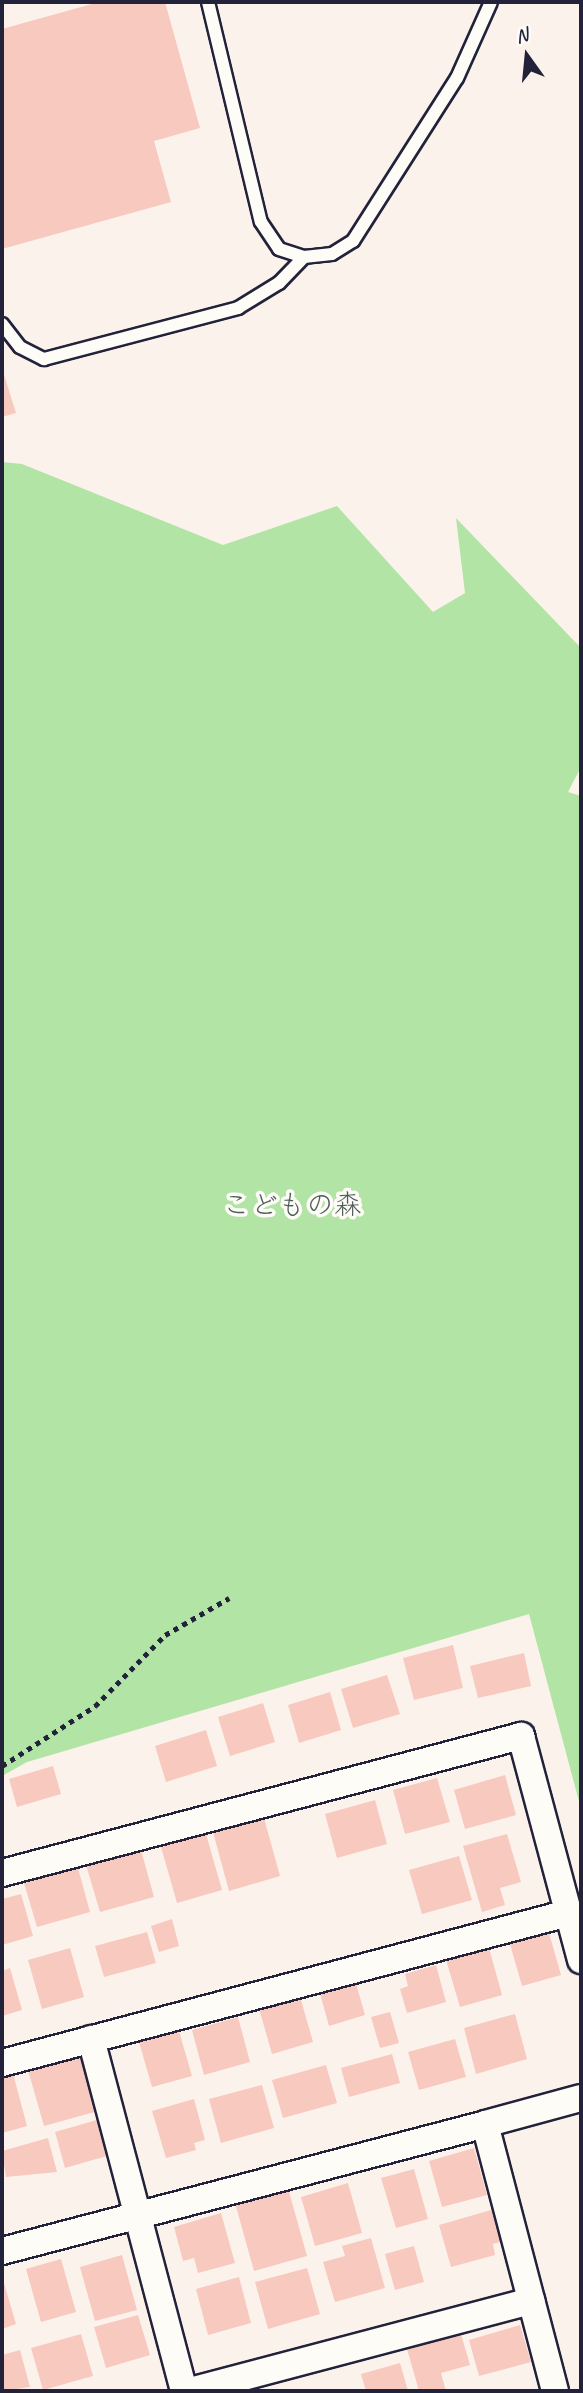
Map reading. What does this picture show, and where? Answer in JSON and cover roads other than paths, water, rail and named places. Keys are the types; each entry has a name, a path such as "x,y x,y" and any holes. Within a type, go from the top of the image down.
{"street":[{"path":"2,1873 521,1736 581,1960"},
{"path":"2,2063 568,1913"},
{"path":"90,2039 184,2391"},
{"path":"2,2251 581,2098"},
{"path":"485,2124 555,2391"},
{"path":"190,2391 531,2301"}],"lane":[{"path":"208,2 261,222 279,249 304,257 332,254 353,241 457,78 491,2"},
{"path":"2,324 20,346 44,359 238,308 279,283 304,257"}],"park label":[{"name":"こどもの森","path":"292,1205"}]}
